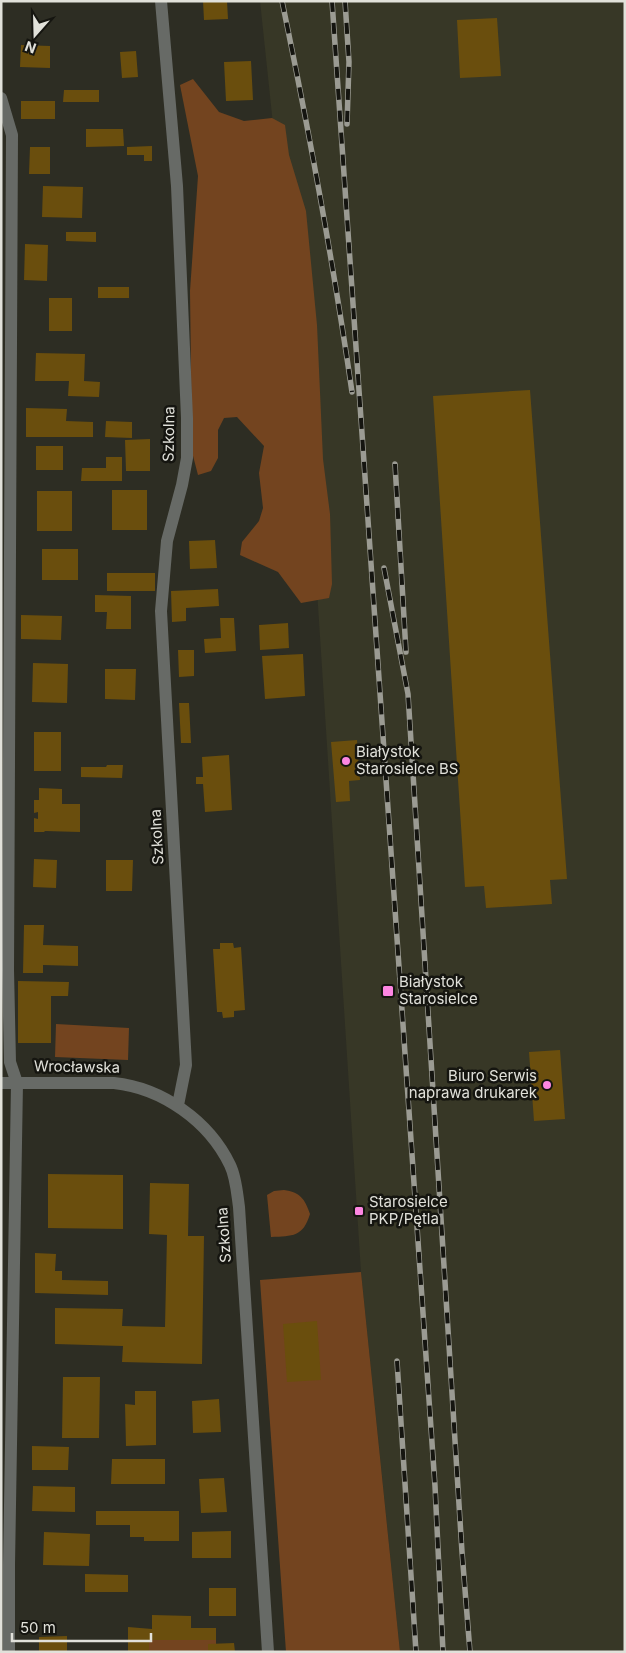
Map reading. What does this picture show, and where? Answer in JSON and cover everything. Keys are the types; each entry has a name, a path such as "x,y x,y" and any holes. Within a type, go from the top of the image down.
{"street":[{"name":"Szkolna","path":"161,1 177,186 187,418 186,458 182,485 167,541 161,611 186,1065 178,1105 203,1127 224,1154 230,1166 239,1207 268,1652"},
{"path":"1,98 12,135 5,643 10,1062 18,1082 9,1555 9,1652"},
{"name":"Wrocławska","path":"1,1083 114,1083 131,1085 152,1092 178,1105"}],"shaded area":[{"path":"260,1 625,1 625,1652 400,1652 361,1272 309,466"},
{"path":"193,79 219,112 244,121 272,118 285,125 289,155 306,211 317,325 323,459 330,514 332,584 329,598 301,603 278,572 240,555 242,542 259,521 263,508 259,473 264,446 237,417 224,418 218,430 218,458 211,471 198,475 192,452 190,291 198,176 180,85"},
{"path":"56,1024 129,1028 128,1060 55,1057"},
{"path":"274,1191 294,1192 301,1197 310,1214 304,1227 296,1234 271,1237 267,1195"},
{"path":"361,1272 400,1652 286,1652 260,1280"},
{"path":"149,1640 216,1640 216,1644 208,1644 208,1652 149,1652"}],"building":[{"path":"203,1 227,1 228,19 204,20"},
{"path":"497,18 501,76 460,78 457,20"},
{"path":"21,45 50,46 50,68 20,67"},
{"path":"136,51 138,77 122,78 120,52"},
{"path":"251,61 253,100 226,101 224,62"},
{"path":"64,90 99,90 99,102 63,102"},
{"path":"21,101 55,101 55,119 21,119"},
{"path":"86,129 123,129 124,146 86,147"},
{"path":"152,146 152,161 144,161 144,155 127,155 127,147"},
{"path":"30,147 50,147 50,174 29,174"},
{"path":"43,186 83,187 82,218 42,217"},
{"path":"66,232 96,232 96,242 66,241"},
{"path":"25,244 48,245 47,281 24,280"},
{"path":"98,287 129,287 129,298 98,298"},
{"path":"49,298 72,298 72,331 49,331"},
{"path":"36,353 85,354 84,381 100,382 99,397 68,396 69,381 35,381"},
{"path":"530,390 567,879 550,880 552,904 486,908 484,886 465,887 433,396"},
{"path":"26,408 67,409 66,421 93,422 93,437 26,437"},
{"path":"106,421 132,422 132,438 105,437"},
{"path":"150,439 150,471 126,471 125,440"},
{"path":"36,446 63,446 63,470 36,470"},
{"path":"106,457 122,457 122,481 81,481 82,468 106,468"},
{"path":"112,490 147,490 147,530 112,530"},
{"path":"37,491 72,491 72,531 37,531"},
{"path":"215,540 217,568 190,569 189,541"},
{"path":"42,549 78,549 78,580 42,580"},
{"path":"107,573 155,573 155,591 107,591"},
{"path":"218,589 219,606 186,608 186,621 172,622 171,591"},
{"path":"95,595 131,596 131,629 106,629 107,612 95,612"},
{"path":"21,615 62,616 61,640 21,639"},
{"path":"220,618 234,618 236,651 205,653 204,639 221,638"},
{"path":"288,623 289,648 260,650 259,625"},
{"path":"178,650 194,650 194,676 179,677"},
{"path":"303,654 305,696 265,699 262,656"},
{"path":"33,663 68,664 67,703 32,702"},
{"path":"105,669 136,669 135,700 105,699"},
{"path":"179,703 189,703 191,743 181,743"},
{"path":"34,732 61,732 61,771 34,771"},
{"name":"Białystok Starosielce BS","path":"357,740 360,780 349,781 350,801 336,802 331,742"},
{"path":"229,755 232,810 205,812 203,784 196,784 196,777 203,777 202,757"},
{"path":"107,765 123,765 122,778 81,777 81,767 106,767"},
{"path":"39,788 62,789 62,804 80,804 80,832 34,832 34,818 38,819 38,812 34,813 34,800 39,800"},
{"path":"34,859 57,860 56,888 33,887"},
{"path":"106,860 133,860 132,891 106,891"},
{"path":"24,925 44,925 43,945 78,946 78,966 43,965 43,973 23,973"},
{"path":"220,943 233,943 234,948 241,947 245,1010 234,1011 234,1017 223,1018 222,1012 217,1012 213,949 220,949"},
{"path":"18,981 69,982 68,996 51,996 51,1043 18,1043"},
{"name":"Biuro Serwis naprawa drukarek","path":"560,1050 565,1119 534,1121 529,1052"},
{"path":"48,1174 123,1175 123,1229 48,1228"},
{"path":"150,1183 189,1184 188,1236 204,1236 202,1364 122,1362 123,1346 55,1344 55,1308 123,1309 122,1326 165,1327 167,1235 149,1234"},
{"path":"35,1253 56,1254 55,1271 62,1271 62,1280 108,1281 108,1295 35,1293"},
{"path":"317,1321 321,1380 287,1382 283,1324"},
{"path":"63,1377 100,1377 99,1438 62,1438"},
{"path":"135,1391 156,1391 156,1445 126,1446 125,1404 135,1405"},
{"path":"219,1399 221,1432 193,1433 192,1401"},
{"path":"32,1446 69,1447 68,1470 32,1470"},
{"path":"112,1459 165,1459 165,1484 111,1484"},
{"path":"224,1478 227,1512 201,1513 199,1479"},
{"path":"33,1486 75,1487 75,1512 32,1511"},
{"path":"96,1511 179,1511 179,1541 144,1541 144,1537 130,1537 130,1525 96,1525"},
{"path":"231,1531 231,1558 192,1558 192,1532"},
{"path":"44,1532 90,1534 89,1566 43,1565"},
{"path":"85,1574 128,1575 128,1592 85,1592"},
{"path":"209,1588 236,1588 236,1616 209,1616"},
{"path":"152,1615 191,1616 191,1628 216,1628 216,1640 149,1640 149,1652 128,1652 128,1627 152,1629"},
{"path":"67,1636 67,1652 39,1652 39,1637"},
{"path":"234,1643 235,1652 208,1652 208,1644"}],"railway":[{"path":"282,1 320,196 352,392"},
{"path":"332,1 435,1486 443,1652"},
{"path":"345,1 349,62 347,124"},
{"path":"395,464 406,652"},
{"path":"384,568 408,694 462,1552 470,1652"},
{"path":"397,1361 416,1652"}],"place":[{"name":"Białystok Starosielce BS","path":"346,761"},
{"name":"Białystok Starosielce","path":"388,991"},
{"name":"Biuro Serwis naprawa drukarek","path":"547,1085"},
{"name":"Starosielce PKP/Pętla","path":"359,1211"}]}
